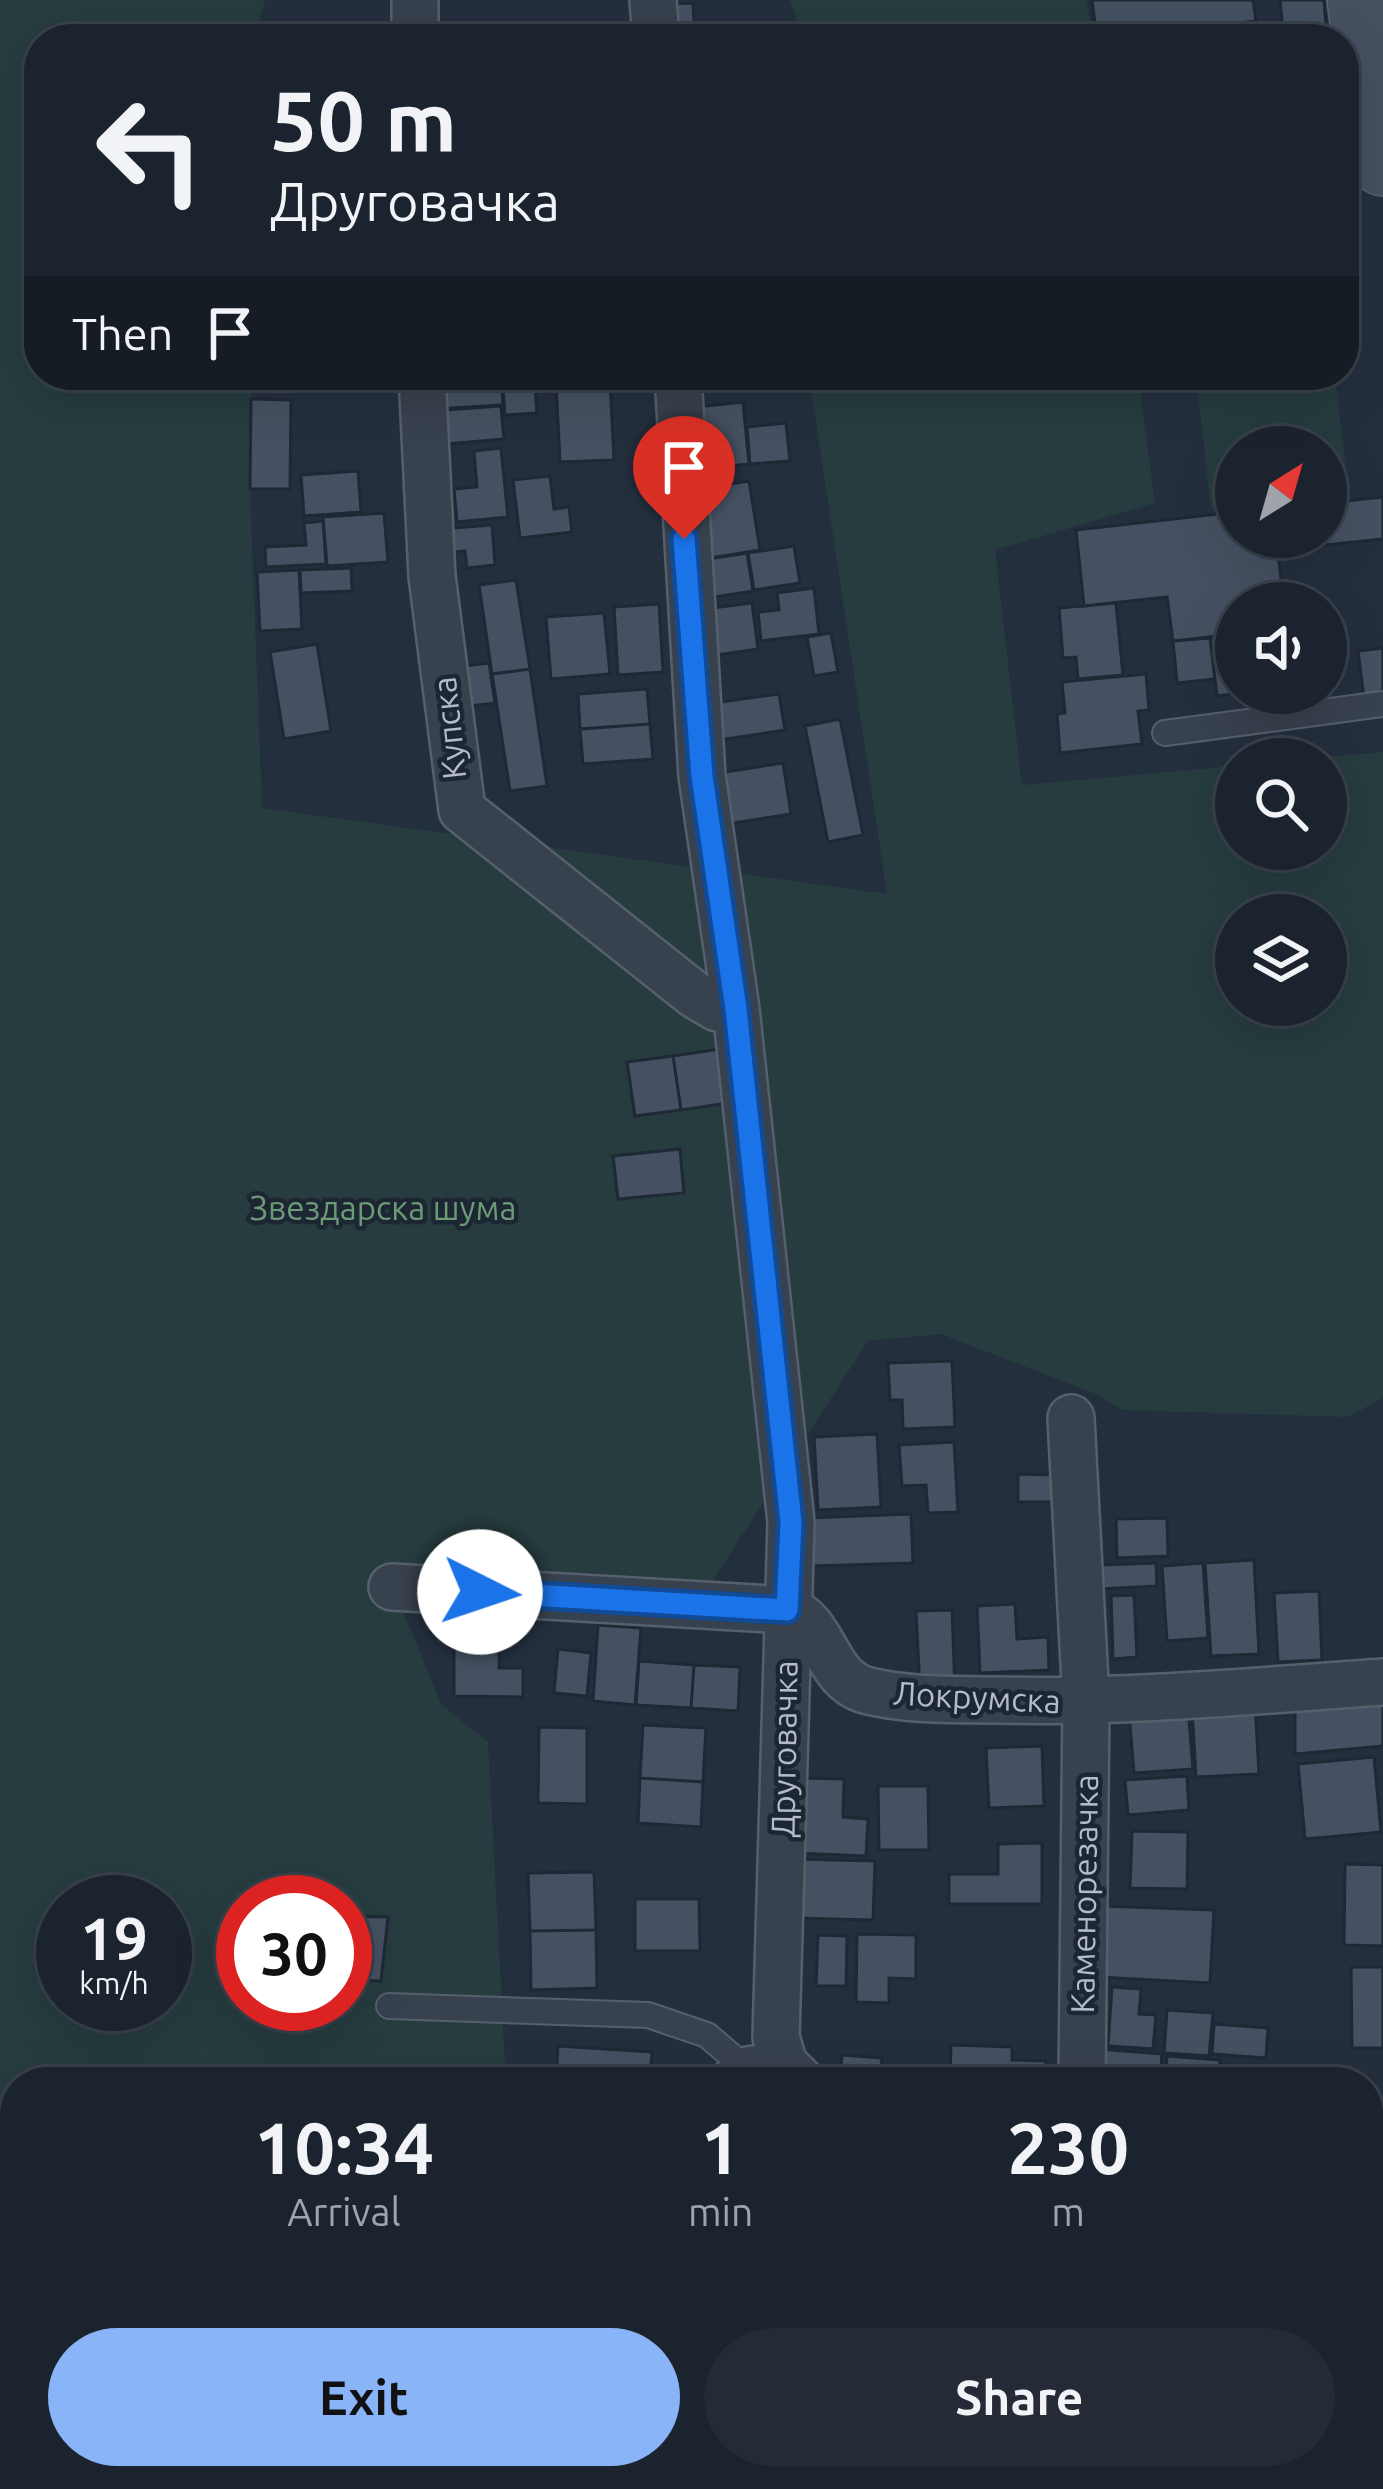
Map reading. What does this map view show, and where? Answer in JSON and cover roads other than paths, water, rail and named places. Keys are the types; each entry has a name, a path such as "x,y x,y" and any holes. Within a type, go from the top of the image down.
{"main road":[{"path":"1369,14 1383,162"}],"street":[{"name":"Купска","path":"423,390 432,576 462,810 695,995 717,1007 736,1009"},
{"name":"Друговачка","path":"679,390 702,776 736,1009 791,1522 776,2038 768,2067"},
{"name":"Каменорезачка","path":"1071,1418 1086,1702 1082,2067"},
{"path":"392,1587 787,1610"},
{"name":"Локрумска","path":"787,1610 801,1615 838,1672 858,1688 911,1698 1086,1702 1383,1682"}],"lane":[{"path":"1165,733 1383,704"},
{"path":"388,2006 649,2014 707,2035 755,2067"}],"park label":[{"name":"Звездарска шума","path":"383,1208"}]}
